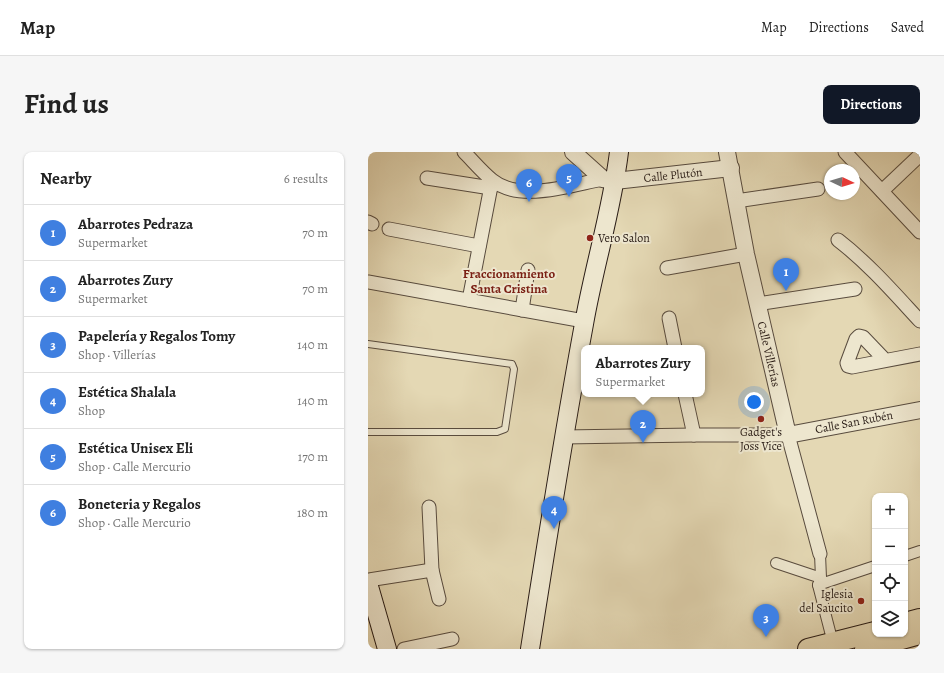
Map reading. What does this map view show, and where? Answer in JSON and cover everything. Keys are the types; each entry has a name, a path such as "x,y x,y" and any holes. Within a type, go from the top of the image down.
{"main road":[{"path":"530,649 563,437 609,180 619,152"},
{"path":"368,581 387,649"},
{"path":"908,622 920,619"},
{"path":"808,649 872,633"},
{"path":"865,649 920,634"}],"street":[{"path":"464,152 492,185"},
{"path":"573,152 609,180"},
{"name":"Calle Villerías","path":"727,152 757,304 788,435 820,554"},
{"path":"845,152 920,232"},
{"path":"882,191 920,155"},
{"name":"Calle Plutón","path":"609,180 731,168"},
{"path":"427,178 503,186 528,192 609,180"},
{"path":"469,300 492,185"},
{"path":"736,201 818,189"},
{"path":"389,229 479,246"},
{"path":"838,240 860,258 920,321"},
{"path":"667,268 746,254"},
{"path":"522,310 528,270"},
{"path":"368,282 584,321"},
{"path":"757,304 855,289"},
{"path":"668,318 674,345"},
{"path":"886,360 920,354"},
{"path":"686,397 694,435"},
{"name":"Calle San Rubén","path":"788,435 920,410"},
{"path":"563,437 788,435"},
{"path":"429,507 432,570 439,599"},
{"path":"908,555 920,551"},
{"path":"820,554 820,582 833,643"},
{"path":"776,563 820,582 872,567"},
{"path":"368,581 432,570"},
{"path":"404,649 452,639"}],"lane":[{"path":"368,344 512,364 514,369 505,429 496,432 368,432"}],"place":[{"name":"Estética Unisex Eli","path":"569,197"},
{"name":"Boneteria y Regalos","path":"529,202"},
{"name":"Vero Salon","path":"590,238"},
{"name":"Abarrotes Pedraza","path":"786,291"},
{"name":"Gadget's Joss Vice","path":"761,419"},
{"name":"Abarrotes Zury","path":"643,443"},
{"name":"Estética Shalala","path":"554,529"},
{"name":"Iglesia del Saucito","path":"861,601"},
{"name":"Papelería y Regalos Tomy","path":"766,637"}],"district":[{"name":"Fraccionamiento Santa Cristina","path":"509,280"}]}
